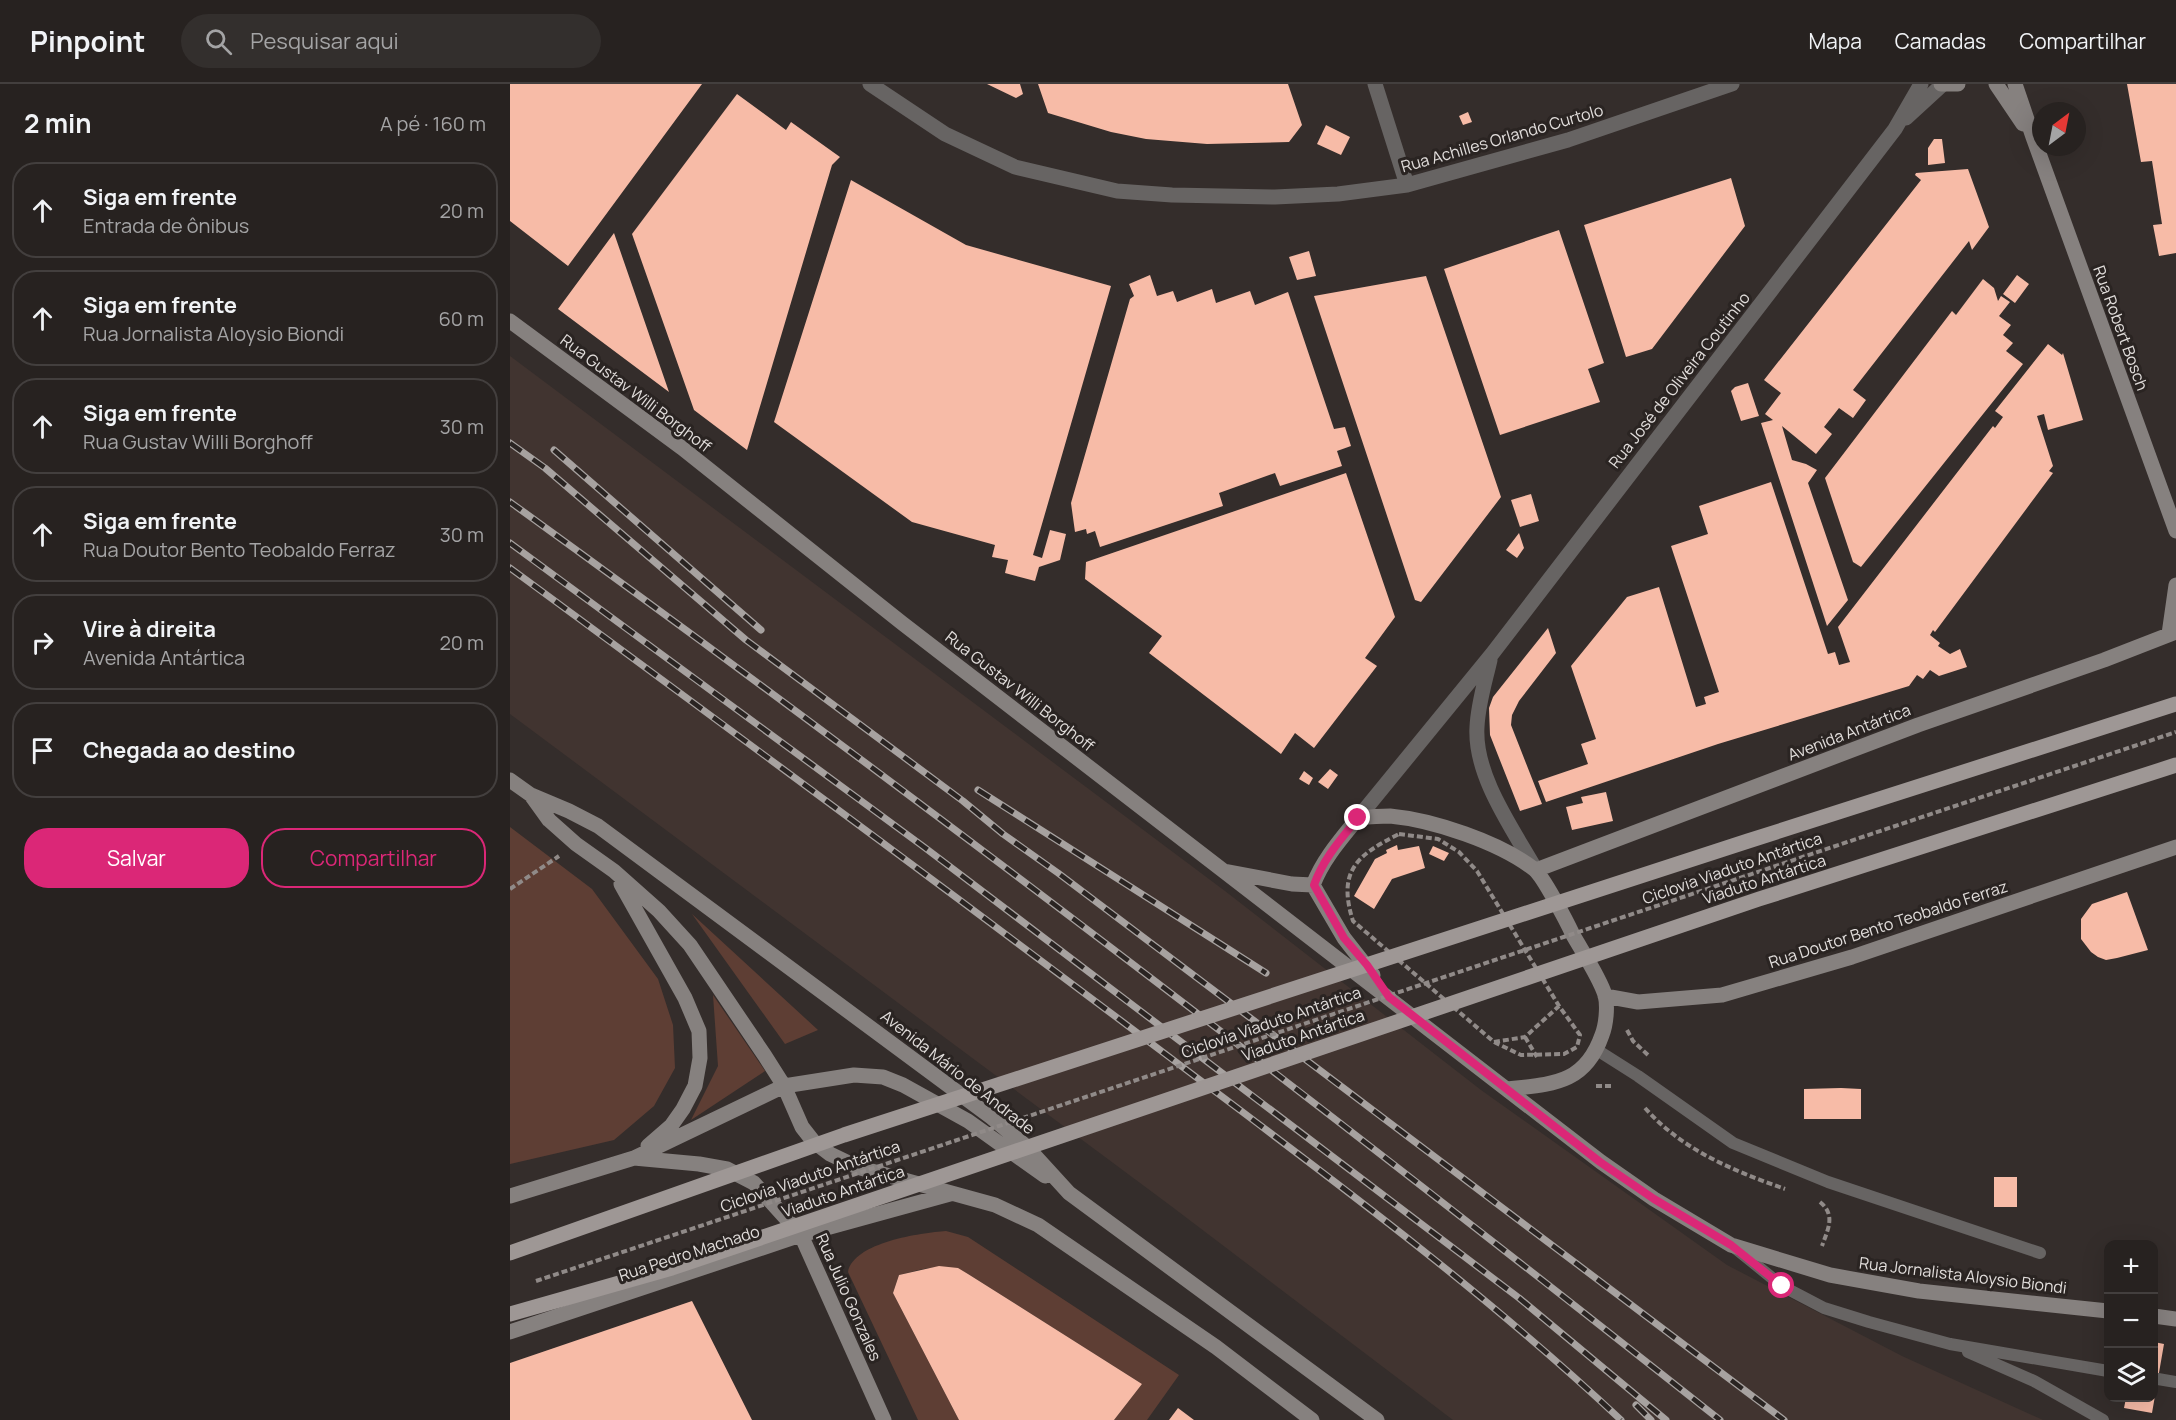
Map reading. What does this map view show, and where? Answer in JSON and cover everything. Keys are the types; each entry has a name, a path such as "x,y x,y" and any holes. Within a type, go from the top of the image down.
{"main road":[{"path":"510,1253 844,1135 1737,844 2176,704"},
{"name":"Viaduto Antártica","path":"510,1314 672,1268 1759,899 2176,765"}],"street":[{"name":"Rua Achilles Orlando Curtolo","path":"870,84 945,134 1015,167 1117,191 1172,195 1275,197 1338,194 1407,185 1568,140 1732,84"},
{"path":"1375,84 1407,185"},
{"name":"Rua José de Oliveira Coutinho","path":"1358,818 1492,654 1895,129 1921,84"},
{"name":"Rua José de Oliveira Coutinho","path":"1895,129 1947,84"},
{"name":"Rua Robert Bosch","path":"1996,84 2032,137"},
{"name":"Rua Robert Bosch","path":"2015,84 2032,137"},
{"name":"Rua Robert Bosch","path":"2039,156 2176,531"},
{"name":"Rua Gustav Willi Borghoff","path":"510,321 682,448 902,623 1508,1089"},
{"path":"2172,633 2176,585"},
{"name":"Avenida Antártica","path":"1536,870 1918,725 2104,660 2172,633"},
{"name":"Rua José de Oliveira Coutinho","path":"1492,654 1481,695 1476,728 1479,757 1489,784 1536,870"},
{"name":"Avenida Mário de Andrade","path":"510,780 531,795 569,811 608,833 991,1117 1027,1148 1069,1193 1377,1420"},
{"name":"Avenida Mário de Andrade","path":"531,795 549,820 614,871 659,911 690,945 784,1086 802,1127 813,1141 830,1155 857,1167 950,1194"},
{"path":"1389,997 1367,965 1344,938 1314,885 1319,870 1332,850 1358,818 1390,816 1460,832 1501,850 1536,870 1565,919 1605,996 1605,1027 1597,1050 1580,1072 1554,1083 1508,1089"},
{"name":"Rua Doutor Bento Teobaldo Ferraz","path":"1605,996 1638,1002 1722,995 1852,957 2176,847"},
{"path":"1221,870 1292,884 1314,885"},
{"path":"614,871 671,972 699,1031 700,1058 695,1086 671,1125 634,1158"},
{"path":"510,1196 634,1158 784,1086 854,1075 883,1077 903,1085 968,1121 1069,1193"},
{"name":"Rua Jornalista Aloysio Biondi","path":"1508,1089 1600,1162 1654,1199 1731,1245 1830,1275 1919,1290 2104,1310"},
{"name":"Rua Julio Gonzales","path":"634,1158 727,1169 754,1182 801,1235 884,1420"},
{"path":"950,1194 995,1205 1038,1225 1216,1347 1312,1420"},
{"name":"Rua Pedro Machado","path":"510,1332 801,1235 950,1194"},
{"path":"2158,1317 2176,1319"}],"lane":[{"path":"1597,1050 1733,1143 1828,1182 2040,1253"},
{"path":"1731,1245 1782,1286 1824,1308 1950,1344 2104,1370"},
{"path":"1950,1344 2034,1381 2103,1420"},
{"path":"2158,1379 2176,1382"}],"path":[{"name":"Ciclovia Viaduto Antártica","path":"533,1282 2176,732"},
{"path":"510,890 562,855"},
{"path":"1494,1042 1525,1038 1559,1006"},
{"path":"1629,1026 1627,1031 1632,1041 1652,1059"}],"shaded area":[{"path":"510,356 1225,891 1481,1090 1727,1265 1902,1356 2043,1420 1453,1420 1171,1206 510,714"},
{"path":"510,827 592,889 658,979 673,1025 675,1068 654,1106 614,1140 510,1164"},
{"path":"692,914 818,1030 785,1044"},
{"path":"713,995 765,1071 691,1120 718,1066"},
{"path":"946,1231 968,1237 1179,1375 1147,1420 1114,1420 1142,1384 968,1274 942,1267 899,1275 893,1293 959,1420 918,1420 848,1272 853,1262 862,1253 875,1246 906,1237"}],"building":[{"path":"510,84 702,84 568,266 510,221"},
{"path":"987,84 1020,84 1023,94 1016,98"},
{"path":"1038,84 1288,84 1302,125 1289,142 1207,144 1146,139 1111,132 1048,113"},
{"path":"2127,84 2176,84 2176,253 2159,256 2153,225 2162,224 2152,161 2141,162"},
{"path":"737,94 786,130 791,122 840,157 832,165 747,450 694,410 632,234"},
{"path":"1468,112 1472,122 1463,125 1459,116"},
{"path":"1326,125 1350,137 1341,155 1317,144"},
{"path":"1934,139 1942,139 1945,163 1928,165 1928,148"},
{"path":"1968,169 1989,227 1972,250 1969,241 1853,390 1866,400 1853,418 1839,408 1824,427 1832,434 1816,454 1782,426 1792,460 1817,470 1808,483 1848,600 1827,626 1761,423 1773,420 1765,414 1781,393 1764,380 1921,180 1915,175 1916,173"},
{"path":"1731,178 1745,226 1652,349 1626,357 1584,225"},
{"path":"851,180 966,245 1111,286 1033,555 1042,558 1050,530 1066,534 1060,560 1039,567 1035,581 1005,573 1008,560 992,557 995,545 912,522 774,422"},
{"path":"1559,230 1604,363 1588,369 1600,402 1500,435 1444,269"},
{"path":"614,233 669,392 558,309"},
{"path":"1309,251 1316,276 1297,280 1289,257"},
{"path":"1150,275 1157,296 1173,291 1177,302 1212,289 1216,303 1250,291 1255,305 1288,292 1334,429 1345,427 1351,446 1337,451 1342,466 1280,486 1275,473 1219,493 1223,506 1100,547 1095,531 1087,534 1086,529 1075,532 1071,503 1130,299 1134,296 1129,284"},
{"path":"2017,275 2029,284 2015,303 2003,294"},
{"path":"1426,276 1501,497 1421,602 1415,600 1314,296"},
{"path":"1983,279 1994,288 1998,301 2001,296 2010,302 1999,316 2011,325 2003,335 2013,343 2006,351 2023,364 1861,567 1853,562 1825,478 1952,311 1956,315"},
{"path":"2048,344 2062,355 2063,353 2083,420 2048,430 2044,414 2037,416 2053,466 2049,471 2053,473 1935,632 1933,630 1930,635 1940,643 1938,646 1950,654 1960,649 1967,667 1939,676 1930,670 1923,679 1917,675 1909,686 1718,744 1546,802 1538,781 1588,764 1581,744 1596,739 1571,666 1627,597 1659,587 1696,707 1706,704 1704,697 1719,692 1671,546 1708,534 1699,506 1771,482 1828,654 1835,652 1839,665 1850,662 1838,627 1993,426 1995,428 2003,417 1995,411"},
{"path":"1748,383 1759,416 1741,421 1731,391 1735,387"},
{"path":"1346,473 1395,617 1365,658 1377,666 1314,748 1295,733 1281,754 1149,653 1162,636 1085,579 1086,562"},
{"path":"1531,494 1539,521 1520,527 1511,500"},
{"path":"1519,533 1524,548 1517,558 1506,550"},
{"path":"1548,628 1556,653 1519,701 1512,715 1511,725 1542,804 1520,811 1490,735 1489,708 1493,697"},
{"path":"1330,769 1338,775 1328,789 1318,782"},
{"path":"1304,771 1313,778 1309,785 1299,779"},
{"path":"1606,792 1613,821 1572,830 1566,807 1583,803 1581,797"},
{"path":"1397,845 1398,850 1419,846 1425,868 1392,879 1374,909 1354,896 1375,859"},
{"path":"1433,846 1449,853 1444,861 1429,854"},
{"path":"2127,892 2148,950 2106,960 2098,957 2081,939 2081,919 2092,904"},
{"path":"1804,1089 1861,1089 1861,1119 1804,1119"},
{"path":"1994,1177 2017,1177 2017,1207 1994,1207"},
{"path":"939,1266 958,1268 1142,1384 1114,1420 959,1420 893,1293 899,1275"},
{"path":"692,1301 752,1420 510,1420 510,1363"},
{"path":"2158,1343 2164,1344 2158,1378"},
{"path":"2125,1402 2154,1402 2152,1413 2124,1408"},
{"path":"1178,1408 1194,1420 1169,1420"}],"railway":[{"path":"510,443 545,468 746,640 1784,1420"},
{"path":"554,450 761,630"},
{"path":"510,502 816,726 1120,954 1720,1420"},
{"path":"510,543 924,847 1519,1298 1666,1420"},
{"path":"510,568 917,868 1396,1229 1510,1322 1621,1420"},
{"path":"978,790 1266,973"},
{"path":"1636,1405 1651,1420"}],"route":[{"path":"1358,818 1332,850 1319,870 1314,885 1344,938 1367,965 1389,997 1600,1162 1654,1199 1731,1245 1782,1286"}]}
